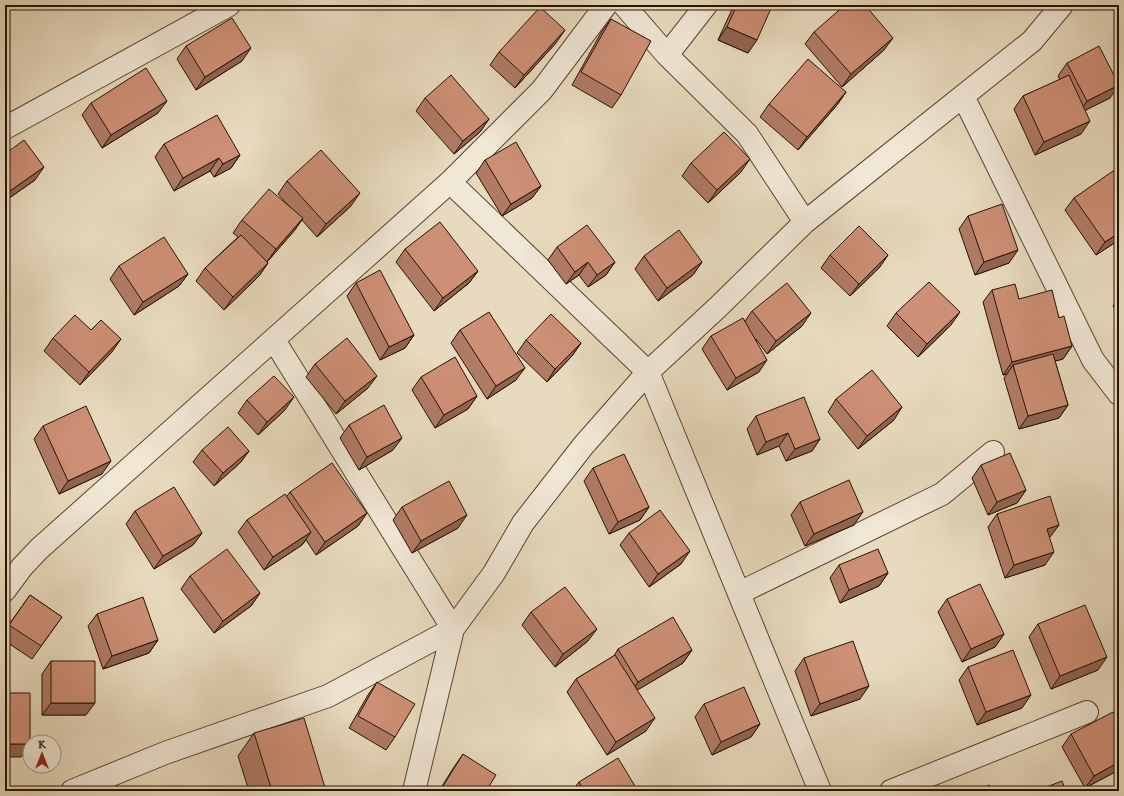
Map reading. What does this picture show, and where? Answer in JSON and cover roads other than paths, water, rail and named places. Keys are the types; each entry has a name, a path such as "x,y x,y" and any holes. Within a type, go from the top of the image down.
{"street":[{"path":"5,128 229,5"},
{"path":"5,590 22,567 39,549 450,182 542,90 606,5"},
{"path":"624,5 667,55 747,134 805,222"},
{"path":"667,55 706,5"},
{"path":"414,791 453,629 494,573 523,523 583,446 648,372 717,308 805,222 1032,41 1062,5"},
{"path":"963,96 1093,360 1119,394"},
{"path":"450,182 648,372 820,791"},
{"path":"274,340 453,629"},
{"path":"739,593 942,494 993,452"},
{"path":"72,791 165,753 328,696 453,629"},
{"path":"891,791 1087,712"}]}
